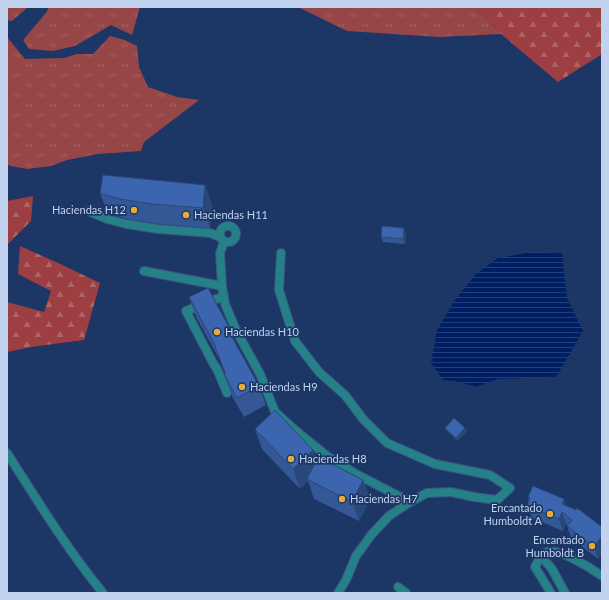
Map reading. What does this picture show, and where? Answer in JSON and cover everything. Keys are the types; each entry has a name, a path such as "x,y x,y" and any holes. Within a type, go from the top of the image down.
{"street":[{"path":"88,211 107,219 126,224 158,230 210,234 222,239 220,253 222,286 225,304 236,330 260,374 275,412 327,456 356,474 410,502"},
{"path":"281,253 279,290 295,341 319,372 345,395 363,419 387,443 435,464 490,475 510,488 497,500 451,492 427,492 410,502 389,516 372,534 356,556 346,580 338,593"},
{"path":"144,271 222,286"},
{"path":"224,296 186,311 217,369 227,393"},
{"path":"7,452 42,508 103,593"},
{"path":"551,593 535,567 541,556 548,552 558,553 573,558 602,576"},
{"path":"541,556 552,569 565,593"},
{"path":"398,587 406,593"}],"green space":[{"path":"7,7 28,7 12,21 7,20"},
{"path":"49,7 140,7 132,35 111,25 75,46 53,51 29,49 23,40 46,13"},
{"path":"298,7 475,7 501,34 439,37 347,31"},
{"path":"475,7 602,7 602,54 558,82 501,34"},
{"path":"110,36 125,40 137,46 139,67 148,87 177,97 199,100 144,142 141,151 98,154 67,160 51,166 27,169 7,164 7,37 25,59 65,58 76,54 93,54"},
{"path":"33,196 31,221 7,245 7,201"},
{"path":"20,246 100,283 84,340 31,347 7,352 7,302 44,312 51,291 18,274"}],"shaded area":[{"path":"533,252 562,253 567,298 583,331 556,377 498,379 476,387 456,381 443,380 431,363 437,330 455,300 476,274 498,258"}],"building":[{"path":"103,175 205,185 203,208 152,204 100,194"},
{"path":"382,226 404,228 403,239 381,237"},
{"path":"208,288 230,329 228,330 259,386 237,398 225,376 216,347 189,297"},
{"path":"275,410 313,450 293,469 255,429"},
{"path":"454,418 465,428 456,438 445,428"},
{"path":"318,457 363,480 352,502 307,479"},
{"path":"533,486 564,499 562,504 576,510 577,508 602,527 602,536 594,547 567,526 572,520 562,512 559,519 527,506 530,498 528,497"}],"place":[{"name":"Haciendas H12","path":"134,210"},
{"name":"Haciendas H11","path":"186,215"},
{"name":"Haciendas H10","path":"217,332"},
{"name":"Haciendas H9","path":"242,387"},
{"name":"Haciendas H8","path":"291,459"},
{"name":"Haciendas H7","path":"342,499"},
{"name":"Encantado Humboldt A","path":"550,514"},
{"name":"Encantado Humboldt B","path":"592,546"}]}
